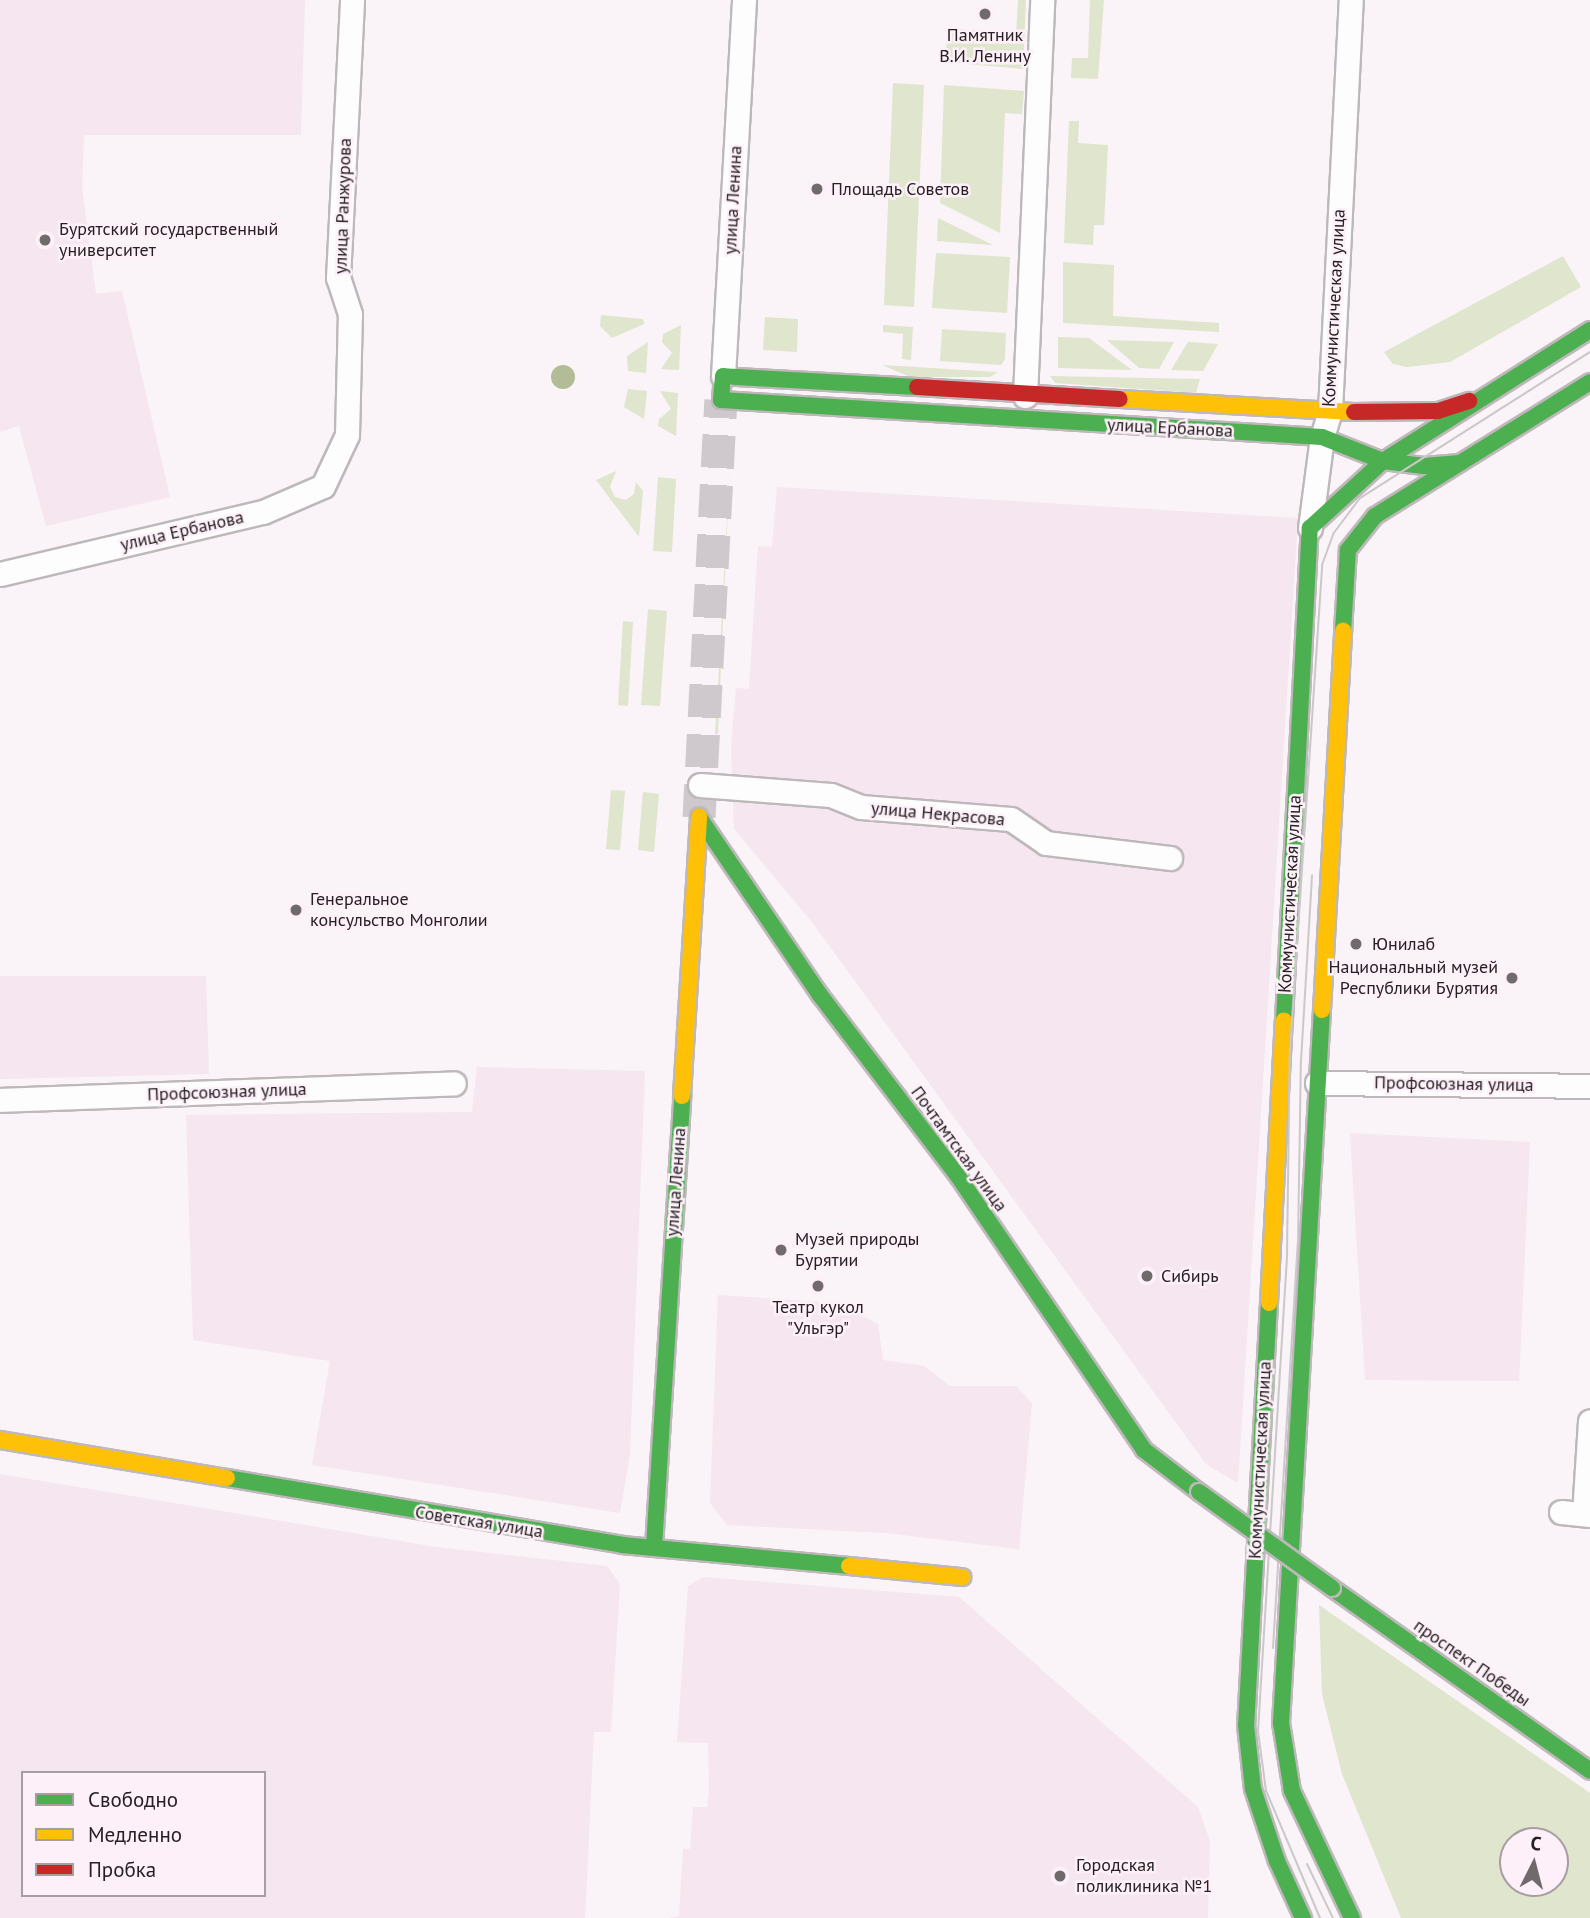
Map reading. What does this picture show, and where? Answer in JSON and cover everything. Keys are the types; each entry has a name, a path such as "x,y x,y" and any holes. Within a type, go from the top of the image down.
{"main road":[{"name":"улица Ербанова","path":"723,376 1025,396 1390,414 1438,411 1481,397 1590,331"},
{"name":"улица Ленина","path":"721,400 723,376"},
{"name":"улица Ербанова","path":"721,400 1322,437 1383,461 1424,467 1460,463 1590,382"},
{"path":"1023,419 1025,396"},
{"path":"1310,528 1350,487 1383,461 1481,397"},
{"path":"1348,551 1375,516 1460,463"},
{"name":"Коммунистическая улица","path":"1303,1918 1277,1861 1253,1789 1246,1725 1310,528"},
{"name":"Коммунистическая улица","path":"1348,551 1281,1723 1292,1791 1352,1918"},
{"name":"улица Ленина","path":"654,1547 699,817"},
{"name":"Почтамтская улица","path":"699,817 820,995 958,1176 1144,1450 1332,1588"},
{"name":"Советская улица","path":"0,1440 414,1512 654,1547 962,1577"},
{"name":"проспект Победы","path":"1332,1588 1590,1771"}],"street":[{"name":"улица Ранжурова","path":"342,452 347,435 350,314 338,278 352,0"},
{"name":"улица Ленина","path":"723,376 744,0"},
{"path":"1025,396 1042,0"},
{"name":"Коммунистическая улица","path":"1310,528 1322,437 1330,410 1351,0"},
{"path":"1330,410 1350,446 1348,551"},
{"name":"улица Ербанова","path":"10,572 274,508 323,486 342,452"},
{"path":"0,583 10,572"},
{"name":"улица Некрасова","path":"700,785 831,795 861,807 1011,819 1046,844 1170,858"},
{"name":"Профсоюзная улица","path":"0,1101 454,1083"},
{"name":"Профсоюзная улица","path":"1317,1083 1590,1086"},
{"path":"1578,1514 1590,1421"}],"shaded area":[{"name":"Бурятский государственный университет","path":"0,0 305,0 301,135 84,135 82,187 96,294 122,291 170,497 46,526 19,426 0,432"},
{"path":"1018,0 1026,0 1023,69 945,62 948,28 1016,35"},
{"path":"1090,0 1104,0 1098,79 1071,78 1072,58 1088,58"},
{"path":"893,83 924,85 914,307 884,305"},
{"path":"944,85 1024,91 1022,114 1005,113 1000,233 940,203"},
{"path":"1069,121 1079,121 1078,143 1108,145 1104,225 1094,225 1093,245 1064,243"},
{"path":"938,218 993,245 937,241"},
{"path":"936,253 1010,257 1007,313 932,308"},
{"path":"1563,256 1581,287 1450,362 1407,367 1393,364 1384,352"},
{"path":"1063,262 1114,265 1113,316 1219,323 1219,332 1063,323"},
{"path":"601,315 643,319 644,324 612,338 600,326"},
{"path":"765,317 798,319 797,352 763,350"},
{"path":"681,325 679,370 661,369 672,353 662,342 663,334"},
{"path":"883,325 913,327 911,360 902,359 903,334 883,332"},
{"path":"942,329 1006,333 1005,359 1001,365 940,361"},
{"path":"1058,337 1089,338 1132,370 1058,368"},
{"path":"1107,340 1174,342 1159,369 1139,368"},
{"path":"648,342 646,373 628,371 627,356"},
{"path":"1188,342 1218,344 1203,371 1171,370"},
{"path":"563,365 574,372 575,377 568,388 563,389 552,382 551,377 558,366"},
{"path":"882,365 998,372 990,377 910,377"},
{"path":"1050,376 1200,379 1196,393 1055,383"},
{"path":"628,389 647,391 644,419 624,407"},
{"path":"660,391 678,393 676,436 658,426 659,419 671,409"},
{"path":"730,463 718,734 715,734 718,685"},
{"path":"616,471 610,487 615,497 626,500 634,494 636,482 643,491 639,537 596,480"},
{"path":"658,477 676,479 672,552 653,551"},
{"path":"777,487 1298,518 1238,1483 1206,1464 812,922 734,829 731,748 736,688 749,689 758,546 772,547"},
{"path":"648,609 667,611 660,706 641,705"},
{"path":"623,621 633,622 628,706 618,705"},
{"path":"611,790 625,791 620,850 606,849"},
{"path":"643,792 659,794 654,852 638,850"},
{"path":"0,976 206,976 209,1074 0,1079"},
{"path":"477,1067 645,1071 630,1454 620,1513 312,1465 330,1361 193,1340 186,1115 472,1112"},
{"path":"1350,1133 1530,1142 1519,1381 1365,1380"},
{"path":"718,1295 837,1303 878,1324 883,1360 924,1366 950,1386 1016,1386 1032,1403 1019,1549 886,1533 727,1525 710,1503"},
{"path":"0,1474 436,1547 607,1566 620,1584 611,1732 594,1732 585,1918 0,1918"},
{"path":"704,1577 959,1597 1198,1807 1210,1841 1208,1918 669,1918 679,1916 683,1849 690,1849 693,1807 707,1807 709,1792 708,1743 677,1742 688,1586"},
{"path":"1319,1605 1590,1793 1590,1918 1401,1918 1342,1774 1322,1694"}],"tunnel":[{"path":"699,817 721,400"}],"tram line":[{"path":"1320,1918 1266,1791 1258,1731 1287,1253 1290,1050 1322,565 1333,534 1360,498 1590,352"},
{"path":"1273,1648 1298,1244 1301,1061 1312,875"},
{"path":"1307,1864 1333,1918"}],"traffic: fast":[{"path":"1284,1020 1310,528 1383,461 1590,330"},
{"path":"917,387 723,376 721,400 1322,437 1383,461 1424,466 1460,463"},
{"path":"1343,631 1348,550 1375,516 1590,382"},
{"path":"699,817 820,995 958,1176 1144,1450 1199,1492"},
{"path":"1322,1010 1281,1723 1292,1791 1352,1918"},
{"path":"654,1547 682,1096"},
{"path":"1269,1303 1246,1725 1253,1789 1277,1861 1303,1918"},
{"path":"227,1478 622,1545 849,1566"},
{"path":"1199,1492 1332,1588"},
{"path":"1332,1588 1590,1771"}],"traffic: slow":[{"path":"1120,399 1354,412"},
{"path":"1322,1010 1343,631"},
{"path":"682,1096 699,817"},
{"path":"1269,1303 1284,1020"},
{"path":"0,1440 227,1478"},
{"path":"849,1566 962,1577"}],"traffic: jam":[{"path":"917,387 1120,399"},
{"path":"1354,412 1438,411 1469,401"}],"place":[{"name":"Памятник В.И. Ленину","path":"985,14"},
{"name":"Площадь Советов","path":"817,189"},
{"name":"Бурятский государственный университет","path":"45,240"},
{"name":"Генеральное консульство Монголии","path":"296,910"},
{"name":"Юнилаб","path":"1356,944"},
{"name":"Национальный музей Республики Бурятия","path":"1512,978"},
{"name":"Музей природы Бурятии","path":"781,1250"},
{"name":"Сибирь","path":"1147,1276"},
{"name":"Театр кукол \"Ульгэр\"","path":"818,1286"},
{"name":"Городская поликлиника №1","path":"1060,1876"}]}
